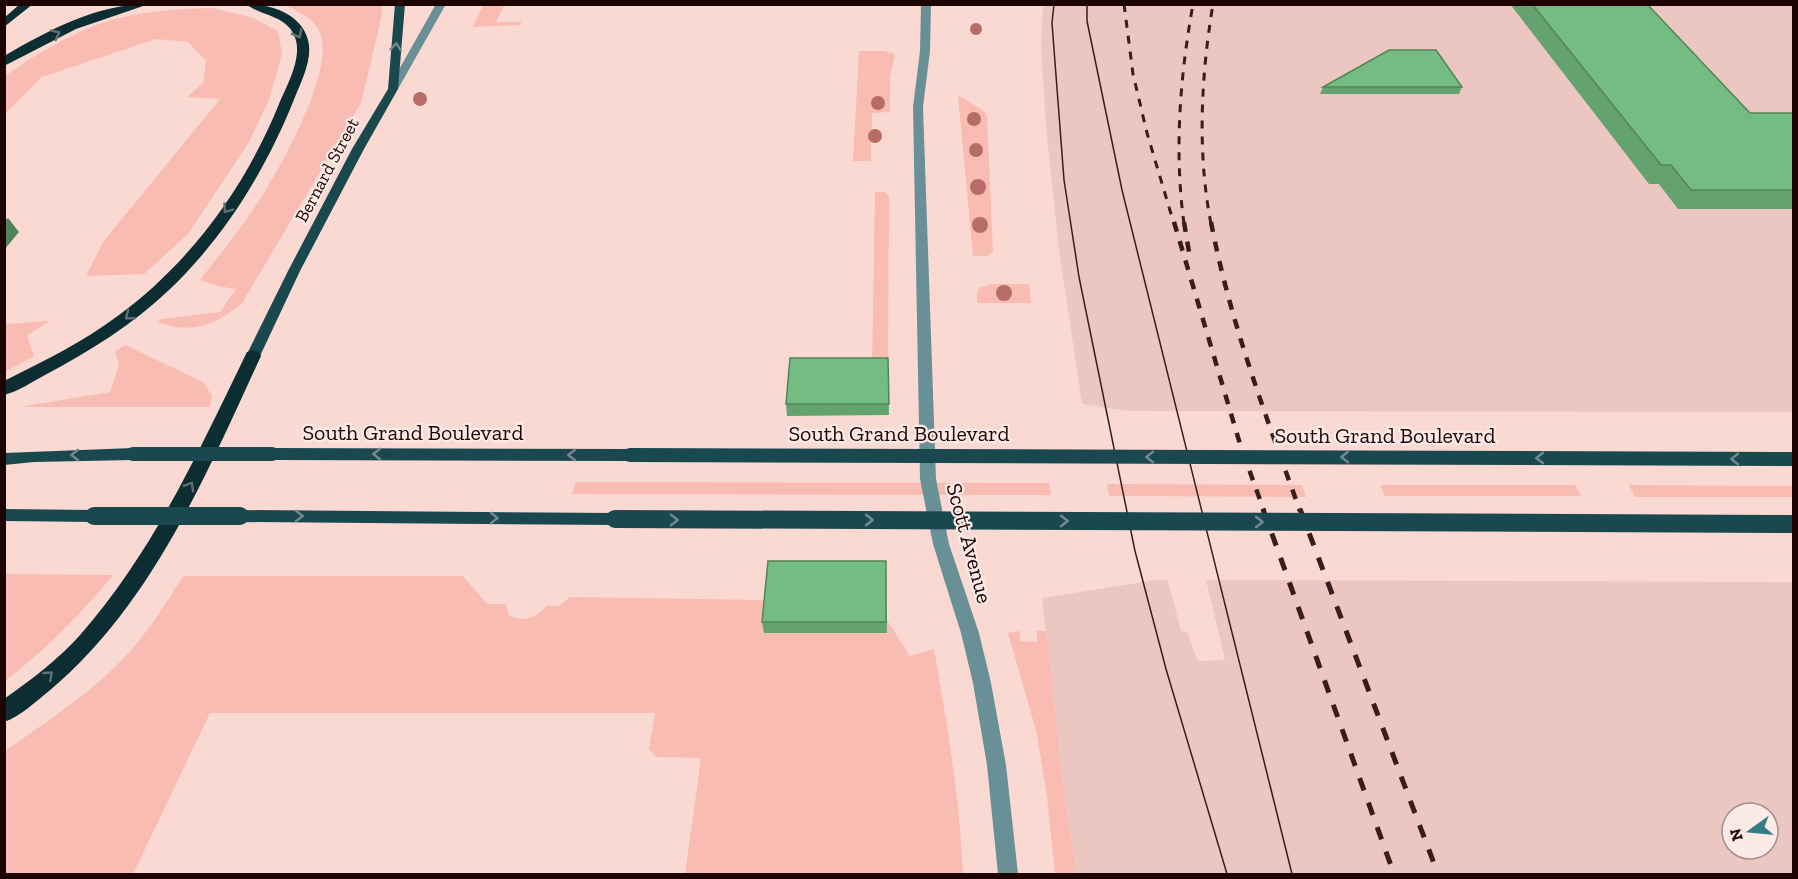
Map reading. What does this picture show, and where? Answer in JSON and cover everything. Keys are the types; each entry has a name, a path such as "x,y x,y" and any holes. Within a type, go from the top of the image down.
{"highway":[{"path":"4,24 28,4"},
{"path":"4,62 64,30 97,16 144,4"},
{"path":"4,389 113,328 173,277 195,253 258,162 282,118 304,46 297,28 281,14 251,4"},
{"path":"4,712 86,643 124,595 195,478 253,356"}],"main road":[{"path":"393,89 400,4"},
{"name":"Bernard Street","path":"253,356 358,148 393,89"},
{"name":"South Grand Boulevard","path":"4,459 34,456 133,454 272,454 1794,459"},
{"path":"4,515 1794,524"}],"street":[{"name":"Bernard Street","path":"393,89 441,4"},
{"name":"Scott Avenue","path":"926,4 925,51 918,107 928,479 935,521 947,565 964,612 982,684 995,755 1008,874"}],"shaded area":[{"path":"484,4 504,5 496,22 521,22 521,25 472,27"},
{"path":"284,5 382,5 381,19 361,103 242,303 223,317 203,326 181,328 158,322 161,319 220,312 236,289 200,280 260,200 306,113 320,70 323,51 321,35 306,16"},
{"path":"1043,5 1793,5 1793,412 1129,411 1082,404 1059,250 1046,127 1041,48"},
{"path":"212,8 251,17 278,31 282,54 269,100 249,142 188,234 144,274 86,276 103,242 220,99 187,97 203,83 206,61 188,42 156,39 42,77 5,114 5,76 56,44 98,24 136,14"},
{"path":"859,51 884,51 895,54 890,78 890,112 872,113 872,131 881,131 881,140 871,140 871,161 853,161"},
{"path":"958,95 987,115 993,251 987,256 973,256"},
{"path":"875,192 885,192 889,196 888,370 872,370"},
{"path":"992,284 1029,284 1031,303 977,303 979,288"},
{"path":"50,321 27,335 34,356 5,372 5,324"},
{"path":"125,345 203,382 212,396 210,407 19,407 110,392 119,365 115,351"},
{"path":"576,482 1049,483 1051,495 572,494"},
{"path":"1107,484 1302,485 1306,497 1109,496"},
{"path":"1380,485 1575,485 1582,496 1385,496"},
{"path":"1629,485 1793,486 1793,497 1635,497"},
{"path":"5,574 113,575 62,631 5,681"},
{"path":"183,576 463,576 487,604 505,604 509,615 519,619 539,614 546,606 559,606 570,597 767,600 765,633 886,633 887,620 910,656 934,649 956,789 963,874 685,874 701,758 656,757 649,749 655,713 210,713 133,874 5,874 4,752 75,701 114,668 152,624"},
{"path":"1168,580 1181,631 1187,632 1198,661 1225,660 1206,580 1793,582 1793,874 1077,874 1065,800 1042,598"},
{"path":"1020,631 1020,641 1037,642 1037,631 1046,631 1065,800 1077,874 1055,874 1047,797 1037,734 1008,633"}],"building":[{"path":"1532,4 1647,4 1750,113 1794,113 1794,190 1691,190 1671,165 1661,165"},
{"path":"1389,50 1436,50 1462,87 1323,87"},
{"path":"790,358 888,358 889,404 786,404"},
{"path":"768,561 886,561 886,622 762,622"}],"tram line":[{"path":"1054,4 1052,23 1064,180 1079,277 1135,551 1166,669 1227,874"},
{"path":"1087,4 1087,21 1122,190 1292,874"}],"railway":[{"path":"1124,4 1133,74 1147,133 1174,224"},
{"path":"1184,224 1179,169 1180,114 1193,4"},
{"path":"1211,224 1204,169 1202,114 1213,4"},
{"path":"1174,222 1240,444 1264,511"},
{"path":"1184,222 1189,252"},
{"path":"1211,222 1239,332 1300,511"},
{"path":"1263,509 1394,874"},
{"path":"1300,509 1438,874"}]}
